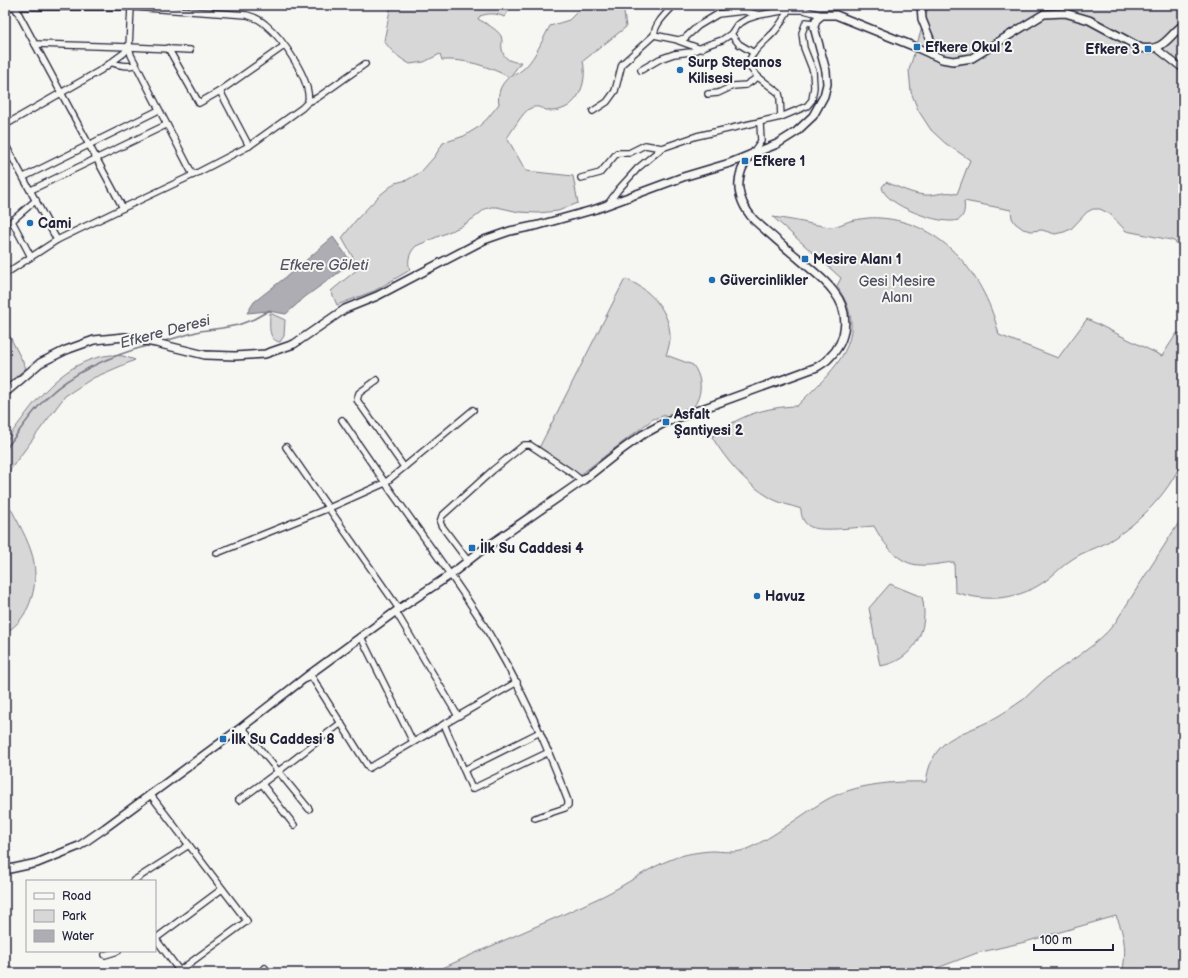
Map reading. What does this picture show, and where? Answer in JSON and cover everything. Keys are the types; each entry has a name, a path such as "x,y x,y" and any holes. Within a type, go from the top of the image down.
{"street":[{"path":"593,111 606,102 615,91 622,64 654,35 661,19 674,5"},
{"path":"921,5 922,19 932,44 931,54"},
{"path":"15,7 123,208"},
{"path":"131,7 129,47 134,64 193,175"},
{"path":"5,8 131,7 247,15 266,25 296,62 308,92 308,102"},
{"path":"781,117 780,98 778,94 748,65 750,57 793,8"},
{"path":"641,70 660,59 674,54 701,49 722,40 731,34 737,25 747,19 793,8 822,15 836,15 942,59 953,61 972,58 1044,14 1065,13 1090,20 1141,48 1148,49 1156,48 1169,40 1183,25"},
{"path":"678,40 685,38 698,26 718,14 744,11 759,16"},
{"path":"5,393 40,363 66,350 94,340 125,338 205,354 235,356 265,354 294,344 345,309 376,296 484,240 510,231 539,225 608,204 683,177 730,163 777,144 796,132 813,116 824,96 827,84 826,71 814,31 814,23 822,15"},
{"path":"608,204 618,190 638,168 662,148 697,136 781,117 807,106 812,100 814,87 813,71 804,48 802,33 806,22 814,23"},
{"path":"731,34 739,44 754,53"},
{"path":"654,35 678,40 701,49"},
{"path":"35,44 190,50"},
{"path":"168,48 199,103 220,91 284,46"},
{"path":"5,125 113,62 129,47"},
{"path":"1156,48 1183,69"},
{"path":"113,62 116,64 131,66 134,64"},
{"path":"5,274 57,240 193,175 249,146 302,108 308,102 317,98 365,64"},
{"path":"708,94 718,93 732,86 746,85 758,76"},
{"path":"220,91 249,146"},
{"path":"24,177 159,110"},
{"path":"5,870 37,863 79,846 117,820 242,727 310,674 398,610 582,481 642,436 666,422 817,367 829,359 838,348 843,338 845,317 841,302 834,291 754,220 746,211 741,200 739,188 740,174 745,162 761,141 760,122"},
{"path":"31,190 166,125"},
{"path":"5,144 57,240"},
{"path":"581,178 600,173 617,153 629,153 645,145 662,148"},
{"path":"31,257 12,221 36,200"},
{"path":"376,380 359,393 357,400 404,467"},
{"path":"217,553 329,508 384,483 473,410"},
{"path":"342,420 384,483 450,575 494,641 517,682 549,752 568,801 568,805 565,808 535,818"},
{"path":"468,561 440,522 442,516 493,470 524,445 530,445 582,481"},
{"path":"286,447 398,610 458,716"},
{"path":"361,637 413,742"},
{"path":"310,674 369,768 517,682"},
{"path":"239,800 341,723"},
{"path":"444,724 472,789 549,752"},
{"path":"242,727 309,809"},
{"path":"464,770 540,732"},
{"path":"262,784 294,825"},
{"path":"150,794 247,921 180,972 156,940"},
{"path":"135,880 189,845"},
{"path":"156,938 222,889"},
{"path":"105,955 115,952"},
{"path":"259,973 265,968"}],"green space":[{"path":"391,5 513,5 504,17 489,14 480,16 478,19 491,26 499,33 502,38 504,55 508,60 521,62 510,77 518,73 530,62 550,26 569,20 584,5 623,5 626,27 583,61 584,78 575,101 569,106 552,111 532,107 521,118 507,138 526,171 573,176 578,203 558,211 538,213 519,212 497,207 485,209 460,227 416,246 409,257 410,270 374,291 337,305 331,291 359,268 342,238 356,220 380,195 395,183 407,180 421,172 435,156 443,143 464,136 477,128 487,119 499,104 500,89 509,77 477,64 442,60 440,54 424,62 410,64 406,62 392,51 384,41"},
{"path":"929,5 1183,5 1183,266 1181,266 1181,254 1178,244 1171,240 1126,231 1110,214 1100,209 1093,209 1087,212 1071,229 1055,234 1042,230 1031,231 1023,229 1015,223 1012,218 1011,210 964,201 964,212 960,219 950,221 940,220 927,217 903,207 892,201 885,194 882,187 886,182 905,190 920,194 957,194 970,160 945,143 931,130 918,110 911,92 909,70"},
{"name":"Gesi Mesire Alanı","path":"773,217 830,227 850,221 880,218 903,222 924,230 942,242 959,257 973,274 984,293 993,314 999,335 1058,358 1087,319 1162,356 1177,333 1183,334 1184,446 1182,461 1176,474 1149,509 1116,537 1074,558 1038,586 1003,598 979,598 955,592 954,562 924,565 912,564 905,561 892,552 874,526 823,529 809,526 803,520 801,509 773,499 744,478 723,454 712,437 731,423 741,418 774,408 797,406 837,364 849,339 851,326 849,311 837,286 841,278"},
{"path":"625,279 646,291 655,299 662,309 670,331 666,355 693,365 700,380 699,396 694,406 653,419 580,475 539,448"},
{"path":"270,313 285,320 284,336 280,342 276,341 271,335"},
{"path":"5,327 26,368 5,386"},
{"path":"111,355 123,356 135,360 93,378 65,396 5,478 4,454 6,442 30,408 49,387 71,369 83,362"},
{"path":"5,498 29,544 34,562 35,574 32,597 28,608 22,618 5,633"},
{"path":"1183,516 1183,973 1122,973 1125,951 1123,937 1116,916 1025,942 977,953 924,973 432,973 474,953 561,916 603,896 654,867 672,859 701,852 743,851 767,839 826,800 849,790 888,783 926,782 932,761 944,744 949,740 993,719 1024,699 1044,680 1091,647 1107,632 1115,623"},
{"path":"890,584 922,597 924,621 917,642 910,650 902,658 892,663 880,666 869,608"}],"water":[{"name":"Efkere Göleti","path":"333,237 352,263 305,297 286,314 268,311 247,313 254,302 296,269"}],"waterway":[{"name":"Efkere Deresi","path":"161,342 200,331 238,325 254,319 270,310"},
{"name":"Efkere Deresi","path":"5,450 30,416 58,387 82,371 95,365 150,345"}],"place":[{"name":"Efkere Okul 2","path":"917,47"},
{"name":"Efkere 3","path":"1148,49"},
{"name":"Surp Stepanos Kilisesi","path":"680,70"},
{"name":"Efkere 1","path":"745,161"},
{"name":"Cami","path":"30,223"},
{"name":"Mesire Alanı 1","path":"805,259"},
{"name":"Güvercinlikler","path":"712,280"},
{"name":"Asfalt Şantiyesi 2","path":"666,422"},
{"name":"İlk Su Caddesi 4","path":"472,548"},
{"name":"Havuz","path":"757,596"},
{"name":"İlk Su Caddesi 8","path":"223,739"}]}
